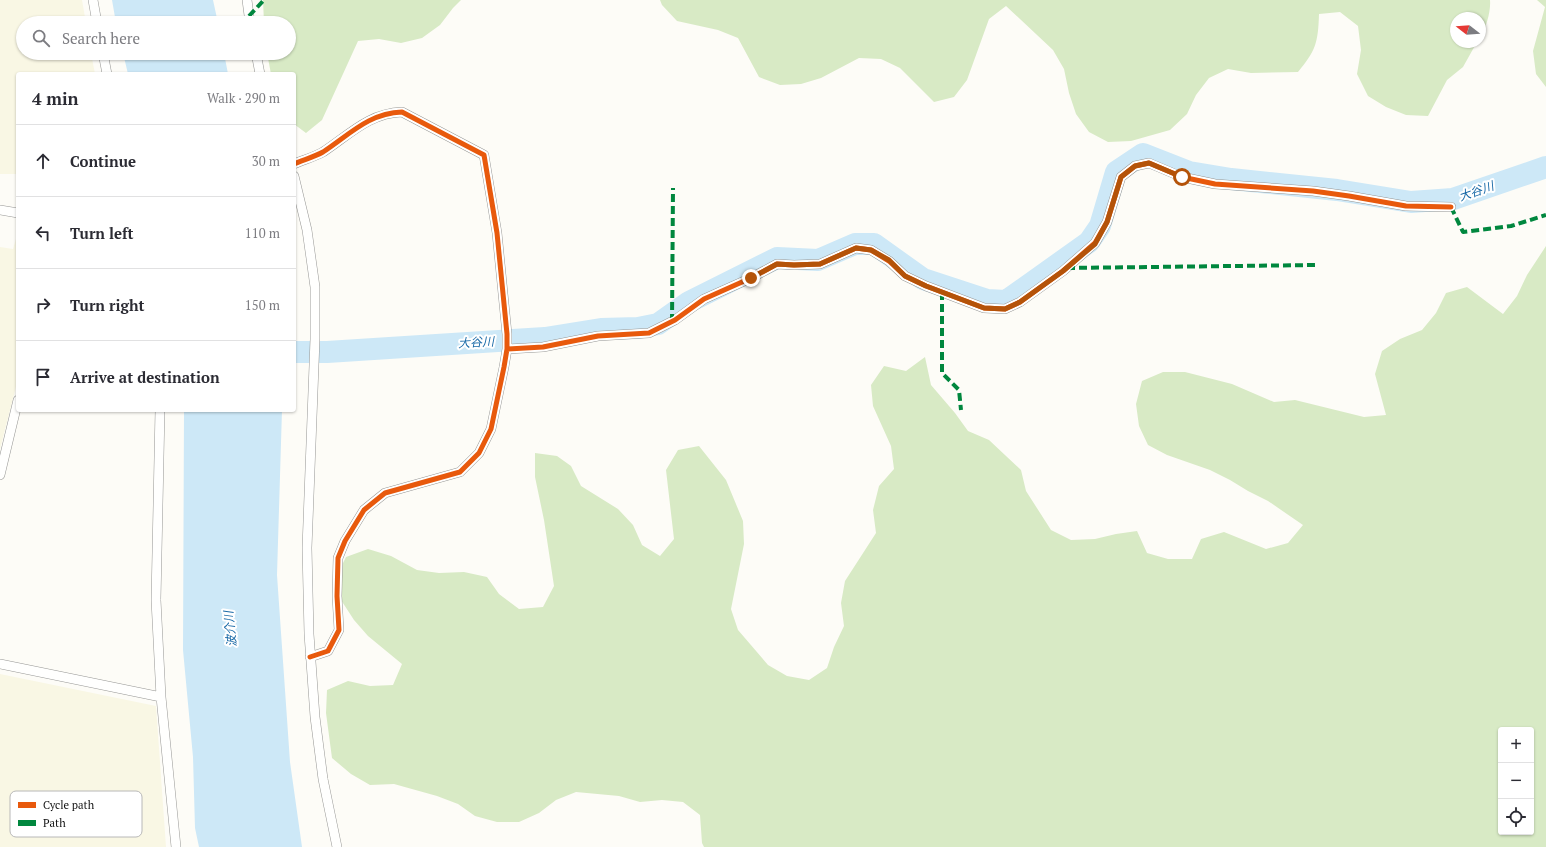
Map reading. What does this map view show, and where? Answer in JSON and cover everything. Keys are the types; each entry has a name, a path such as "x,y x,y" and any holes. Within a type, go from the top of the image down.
{"street":[{"path":"93,0 96,16"},
{"path":"247,0 249,16"},
{"path":"104,60 107,72"},
{"path":"257,60 260,72"},
{"path":"296,163 321,153 361,125 388,113 402,112 484,155 496,233 507,334 507,349 491,429 479,453 460,472 385,493 364,510 345,541 338,558 337,596 339,630 328,651 310,657"},
{"path":"507,349 543,347 598,336 649,333 675,320 704,299 751,278 777,264 820,264 856,248 871,250 889,260 905,276 926,286 984,308 1005,309 1020,302 1063,271 1095,244 1107,222 1121,177 1135,166 1149,163 1182,177 1216,184 1312,191 1406,206 1451,207"},
{"path":"296,184 307,230 315,287 315,340 307,548 310,657 314,717 322,772 337,847"},
{"path":"0,210 16,213"},
{"path":"0,475 16,408"},
{"path":"160,412 156,600 161,697 176,847"},
{"path":"0,664 161,697"}],"shaded area":[{"path":"0,0 82,0 85,16 16,16 16,60 92,60 95,72 16,72 16,174 0,174"},
{"path":"16,239 16,387 0,449 0,247 13,249"},
{"path":"0,674 156,706 166,847 0,847"}],"green space":[{"path":"263,0 461,0 440,25 422,38 401,43 379,39 358,41 322,120 306,133 296,126 296,72 271,72 268,60 296,60 296,16 264,16"},
{"path":"660,0 1490,0 1490,9 1486,24 1486,12 1450,12 1450,48 1474,48 1463,67 1447,80 1428,116 1406,115 1386,107 1368,96 1357,74 1361,50 1358,26 1340,12 1319,14 1318,32 1315,46 1309,58 1298,72 1251,73 1228,69 1209,78 1196,95 1187,114 1170,130 1131,141 1108,142 1089,132 1076,114 1069,93 1064,69 1053,50 1006,6 989,19 967,80 954,97 934,102 900,68 881,59 859,58 821,78 801,84 780,85 759,77 738,38 718,30 677,21 662,5"},
{"path":"1537,0 1546,0 1546,87 1536,74 1533,51 1545,7"},
{"path":"1546,246 1546,847 704,847 702,843 700,815 683,802 662,800 640,802 619,796 576,792 556,800 539,813 519,822 497,822 475,816 458,804 437,796 394,784 370,785 351,774 332,758 326,713 327,690 348,681 370,686 393,685 402,664 368,636 354,620 341,600 336,577 346,557 368,549 391,556 417,570 439,573 464,572 487,577 499,594 519,609 543,607 554,586 544,520 535,477 535,453 557,456 571,466 581,486 618,509 633,525 642,545 660,556 674,539 666,470 678,450 699,446 726,480 743,521 744,544 731,609 738,630 768,665 787,676 809,680 827,668 834,647 844,626 841,603 845,581 876,533 873,510 879,486 894,469 891,446 873,406 871,385 884,366 906,371 925,357 931,385 968,431 989,440 1021,470 1026,491 1051,530 1071,540 1095,539 1137,531 1147,553 1168,559 1192,559 1201,539 1224,532 1266,549 1288,543 1303,525 1268,501 1230,480 1210,470 1167,455 1148,445 1139,426 1136,404 1142,381 1163,372 1185,372 1232,384 1274,402 1295,400 1364,417 1386,415 1375,374 1382,351 1400,339 1422,330 1436,313 1446,293 1467,287 1503,314 1517,296 1527,275"}],"water":[{"path":"112,0 213,0 216,16 115,16"},
{"path":"125,60 225,60 228,72 128,72"},
{"name":"波介川","path":"184,412 282,412 277,575 290,762 302,847 199,847 195,828 193,757 183,650"}],"waterway":[{"name":"大谷川","path":"296,352 327,352 545,338 601,329 638,328 658,324 689,302 777,258 818,260 855,244 874,244 923,279 987,300 1006,301 1089,242 1100,226 1116,172 1143,154 1189,172 1231,179 1337,190 1411,202 1453,199 1546,167"}],"marked path":[{"path":"249,16 264,0"},
{"path":"672,322 673,188"},
{"path":"1451,207 1463,232 1511,226 1546,215"},
{"path":"1067,268 1316,265"},
{"path":"942,292 942,373 959,390 961,410"}],"cycle path":[{"path":"296,163 323,152 360,126 379,116 402,112 484,155 497,233 507,334 507,349 504,367 491,429 479,453 460,472 385,493 364,510 345,541 338,558 337,596 339,630 328,651 310,657"},
{"path":"507,349 543,347 598,336 649,333 675,320 704,299 751,278 777,264 820,264 856,248 871,250 889,261 905,276 926,286 984,308 1005,309 1020,302 1063,271 1095,243 1107,222 1121,177 1135,166 1149,163 1182,177 1215,184 1313,191 1406,206 1451,207"}],"route":[{"path":"751,278 777,264 820,264 856,248 871,250 889,260 905,276 926,286 984,308 1005,309 1020,302 1063,271 1095,244 1107,222 1121,177 1135,166 1149,163 1182,177"}]}
